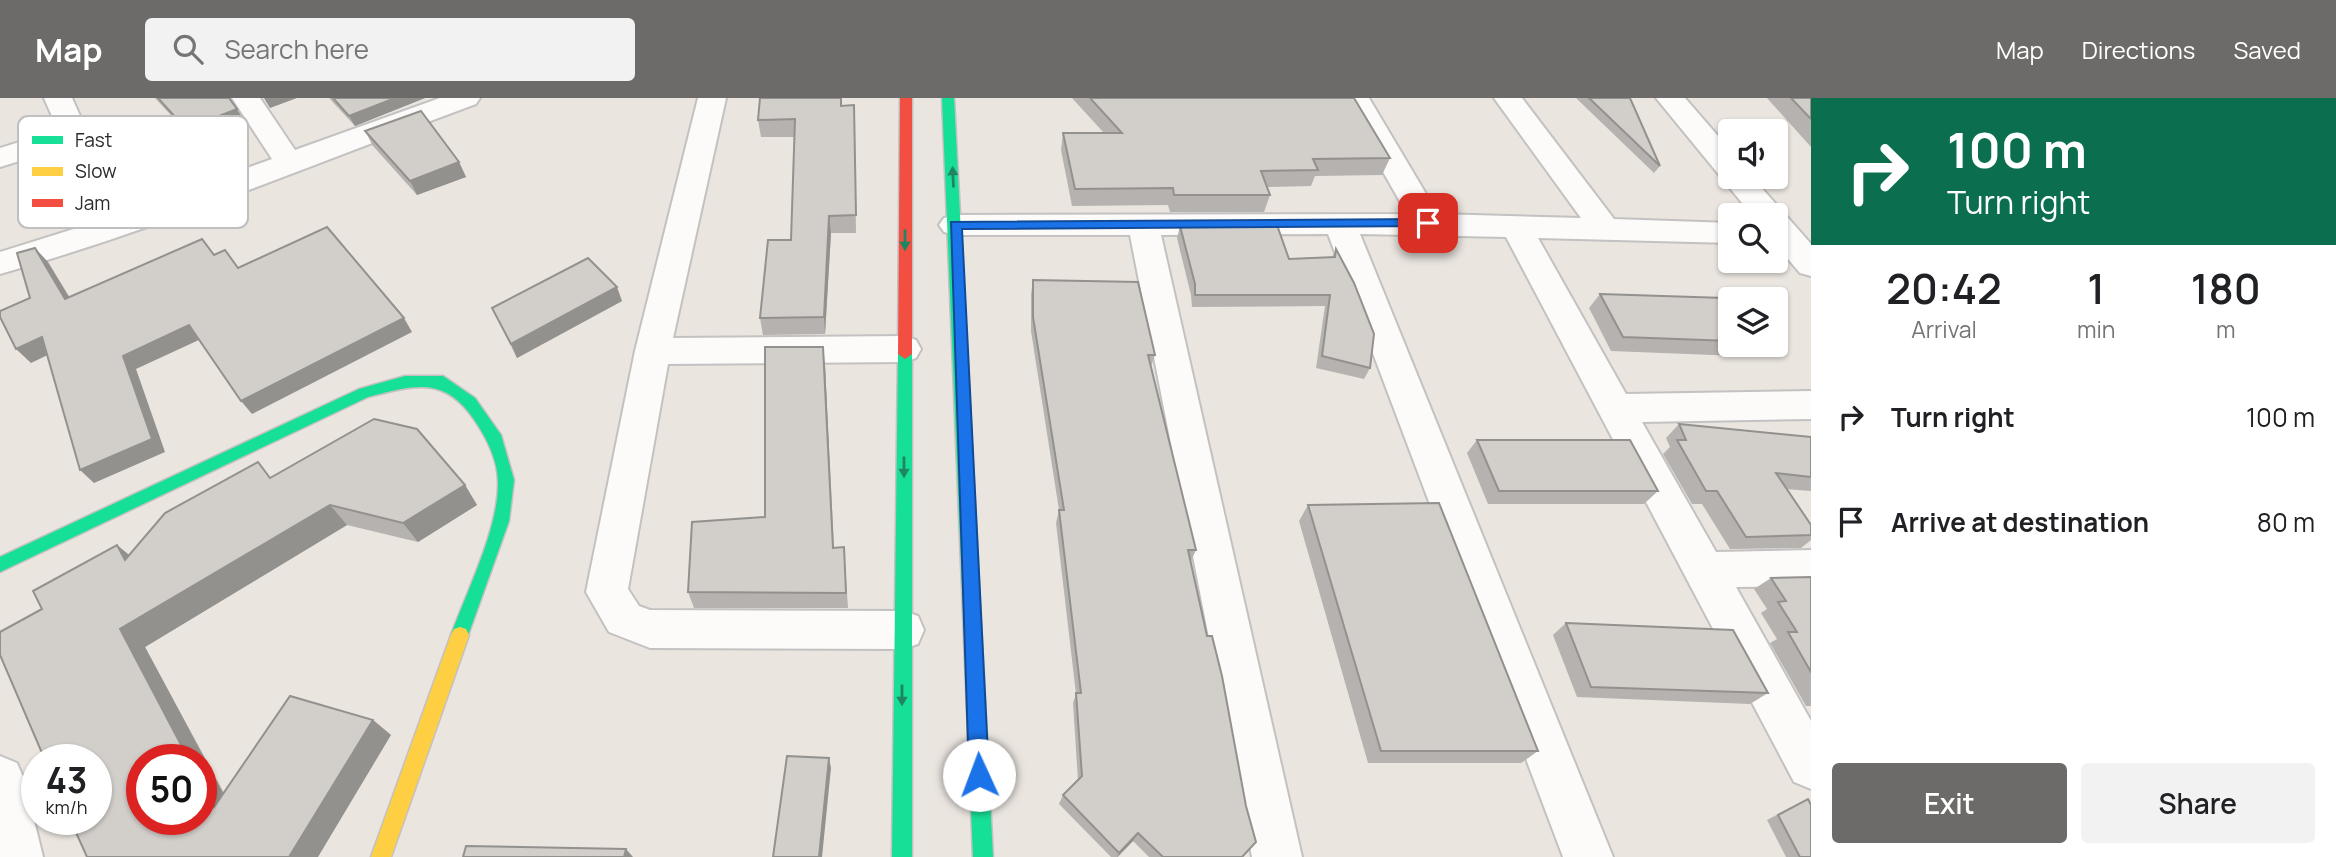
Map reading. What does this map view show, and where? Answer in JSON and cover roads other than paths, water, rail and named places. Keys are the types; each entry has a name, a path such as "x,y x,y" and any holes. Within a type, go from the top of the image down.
{"main road":[{"path":"902,857 906,98"},
{"path":"948,98 983,857"},
{"path":"0,565 364,393 405,382 443,382 470,402 493,435 506,480 501,521 381,857"}],"street":[{"path":"58,98 66,116"},
{"path":"246,98 290,164"},
{"path":"712,98 653,351 617,524 607,592 624,619 650,629 903,630"},
{"path":"1356,98 1428,223"},
{"path":"1507,98 1605,229"},
{"path":"1670,98 1718,155"},
{"path":"248,179 450,101"},
{"path":"0,158 18,152"},
{"path":"1747,189 1760,203"},
{"path":"955,225 1428,223 1718,233"},
{"path":"1143,224 1277,857"},
{"path":"1340,224 1588,857"},
{"path":"1516,226 1811,766"},
{"path":"0,263 111,228"},
{"path":"1788,234 1811,265"},
{"path":"653,351 904,349"},
{"path":"1616,408 1811,405"},
{"path":"1704,570 1811,568"},
{"path":"0,779 19,857"}]}
